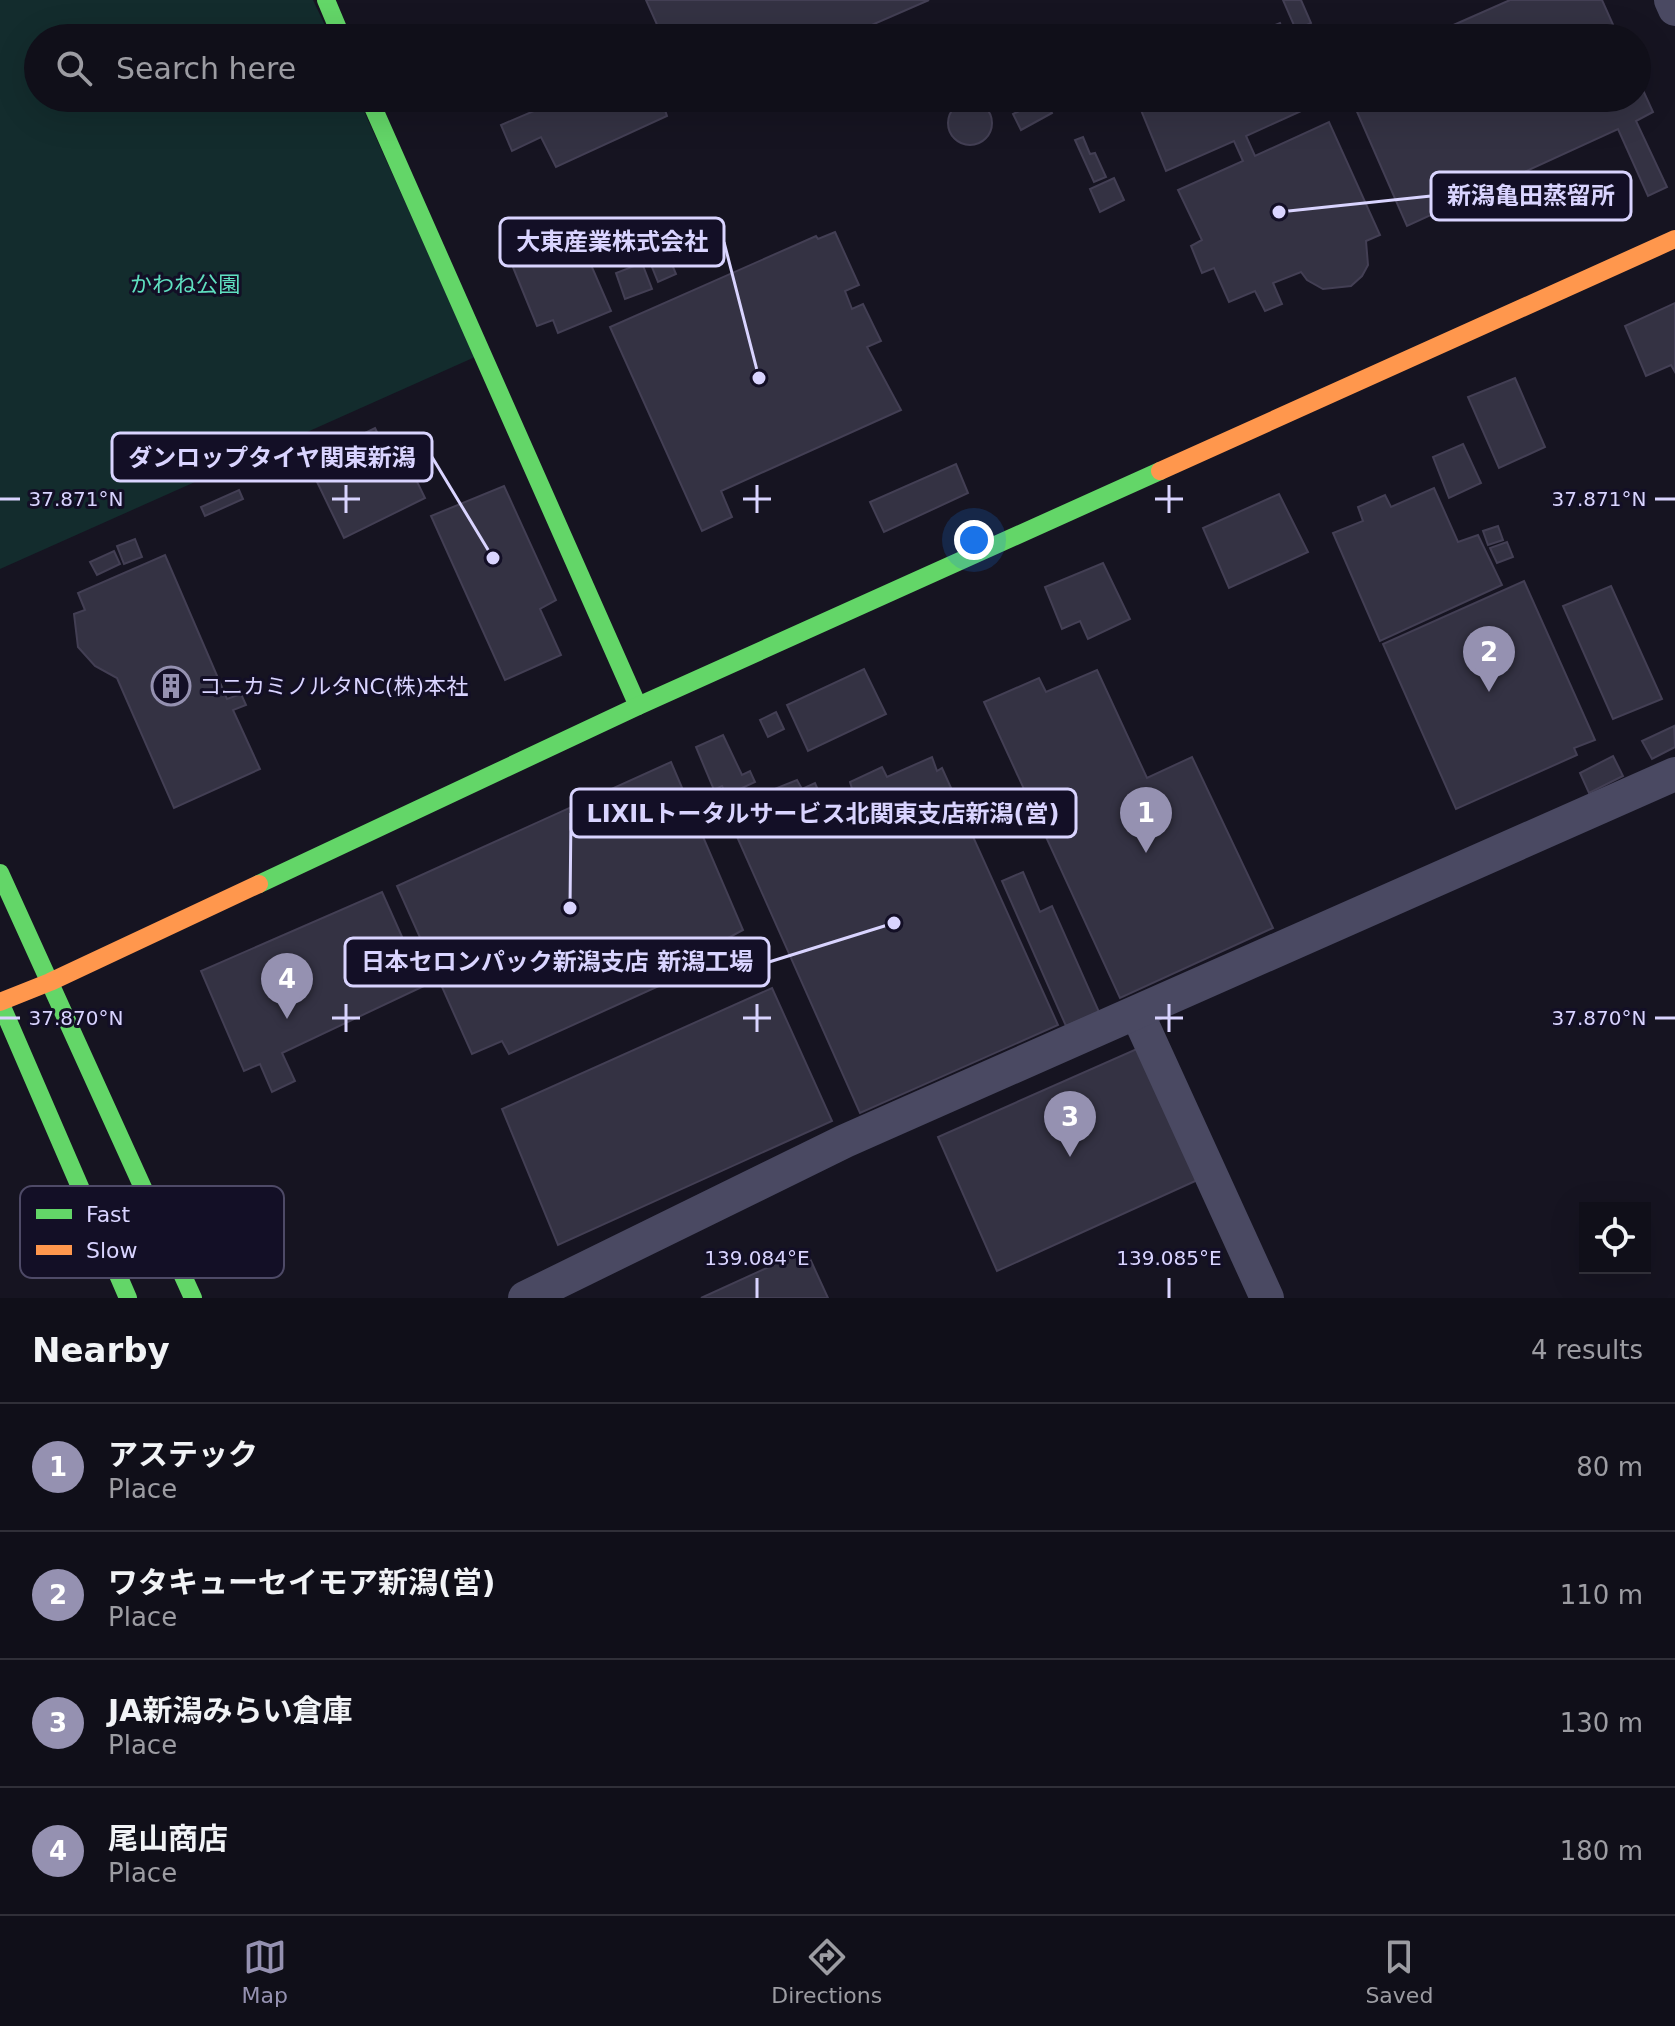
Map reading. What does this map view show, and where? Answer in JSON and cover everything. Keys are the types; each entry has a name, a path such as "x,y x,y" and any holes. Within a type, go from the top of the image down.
{"street":[{"path":"326,0 336,24"},
{"path":"1671,0 1675,9"},
{"path":"375,112 638,706"},
{"path":"80,1186 0,1002 50,982 638,706 1675,239"},
{"path":"525,1298 845,1141 1675,774"},
{"path":"0,873 142,1186"},
{"path":"1137,1013 1267,1298"},
{"path":"119,1278 128,1298"},
{"path":"184,1278 193,1298"}],"green space":[{"name":"かわね公園","path":"0,0 313,0 324,24 24,24 24,112 364,112 475,357 0,569"}],"building":[{"path":"646,0 929,0 874,24 657,24"},
{"path":"1283,0 1301,0 1311,23 1293,24"},
{"path":"1510,0 1602,0 1613,24 1456,24"},
{"path":"1651,108 1653,112 1636,121 1667,187 1648,196 1618,129 1407,226 1357,112 1651,112"},
{"path":"532,112 666,112 667,116 556,167 541,137 512,151 501,125"},
{"path":"950,112 991,114 991,132 979,144 961,144 949,132"},
{"path":"1017,112 1052,113 1021,130 1013,114"},
{"path":"1142,112 1299,112 1246,136 1255,156 1329,122 1380,235 1366,241 1368,265 1351,286 1323,289 1307,280 1301,272 1273,283 1282,304 1265,311 1255,291 1229,302 1214,268 1202,273 1191,246 1202,240 1178,190 1243,161 1234,141 1166,171"},
{"path":"1083,137 1090,154 1095,153 1106,177 1094,182 1075,140"},
{"path":"1114,178 1124,200 1100,212 1090,189"},
{"path":"575,228 611,311 558,333 553,320 537,326 508,255"},
{"path":"835,232 859,285 845,291 852,309 863,304 881,341 867,347 901,410 721,491 732,517 702,531 610,327 816,236 818,239"},
{"path":"668,255 676,274 658,282 650,262"},
{"path":"642,263 652,289 625,299 616,273"},
{"path":"1675,303 1675,372 1671,365 1646,376 1625,326"},
{"path":"1515,378 1545,447 1499,468 1468,397"},
{"path":"375,428 393,466 406,459 425,498 344,538 307,461"},
{"path":"1463,444 1481,483 1449,498 1433,457"},
{"path":"956,464 968,493 884,532 870,502"},
{"path":"504,486 556,600 540,609 561,655 505,680 431,516"},
{"path":"1434,488 1458,542 1478,535 1502,585 1380,641 1333,533 1363,521 1358,507 1385,495 1391,507"},
{"path":"239,490 243,499 205,516 201,507"},
{"path":"1279,494 1308,552 1229,588 1203,528"},
{"path":"1498,526 1503,540 1488,545 1483,531"},
{"path":"135,539 142,557 124,564 117,546"},
{"path":"1507,542 1513,557 1497,563 1490,548"},
{"path":"114,551 120,564 97,575 90,562"},
{"name":"コニカミノルタNC(株)本社","path":"165,555 227,699 241,694 246,705 233,710 260,769 174,808 117,678 95,666 78,647 74,614 85,610 78,593"},
{"path":"1103,563 1130,619 1088,639 1080,621 1062,629 1045,587"},
{"path":"1524,581 1595,740 1574,748 1577,755 1456,809 1383,644"},
{"path":"1611,586 1662,699 1613,719 1563,606"},
{"path":"864,669 886,714 808,751 787,705"},
{"path":"1097,670 1147,778 1192,757 1273,928 1120,998 984,702 1039,678 1046,692"},
{"path":"776,712 784,729 768,737 760,720"},
{"path":"1674,726 1675,747 1652,759 1642,741"},
{"path":"723,735 742,775 750,771 755,782 727,795 722,786 714,790 696,747"},
{"path":"1613,756 1623,776 1589,793 1580,773"},
{"path":"932,757 937,771 942,768 1058,1025 860,1113 730,821 756,809 752,798 797,780 802,789 815,783 824,804 853,792 850,782 882,767 887,777"},
{"path":"671,762 743,930 728,938 736,951 509,1054 502,1041 472,1054 397,886"},
{"path":"1023,872 1040,912 1052,906 1099,1012 1066,1026 1002,881"},
{"path":"382,892 424,986 282,1053 295,1081 272,1092 260,1064 244,1071 201,971"},
{"path":"772,988 832,1121 558,1245 502,1109"},
{"path":"1139,1048 1202,1178 997,1271 938,1137"},
{"path":"806,1250 828,1298 701,1298"}],"traffic: fast":[{"path":"326,0 336,24"},
{"path":"375,112 638,706"},
{"path":"259,884 638,706 1160,471"},
{"path":"0,873 142,1186"},
{"path":"0,1002 80,1186"},
{"path":"119,1278 128,1298"},
{"path":"184,1278 193,1298"}],"traffic: slow":[{"path":"1160,471 1675,239"},
{"path":"0,1002 50,982 259,884"}],"place":[{"name":"新潟亀田蒸留所","path":"1279,212"},
{"name":"大東産業株式会社","path":"759,378"},
{"name":"ダンロップタイヤ関東新潟","path":"493,558"},
{"name":"コニカミノルタNC(株)本社","path":"171,686"},
{"name":"ワタキューセイモア新潟(営)","path":"1489,692"},
{"name":"アステック","path":"1146,853"},
{"name":"LIXILトータルサービス北関東支店新潟(営)","path":"570,908"},
{"name":"日本セロンパック新潟支店 新潟工場","path":"894,923"},
{"name":"尾山商店","path":"287,1019"},
{"name":"JA新潟みらい倉庫","path":"1070,1157"}]}
